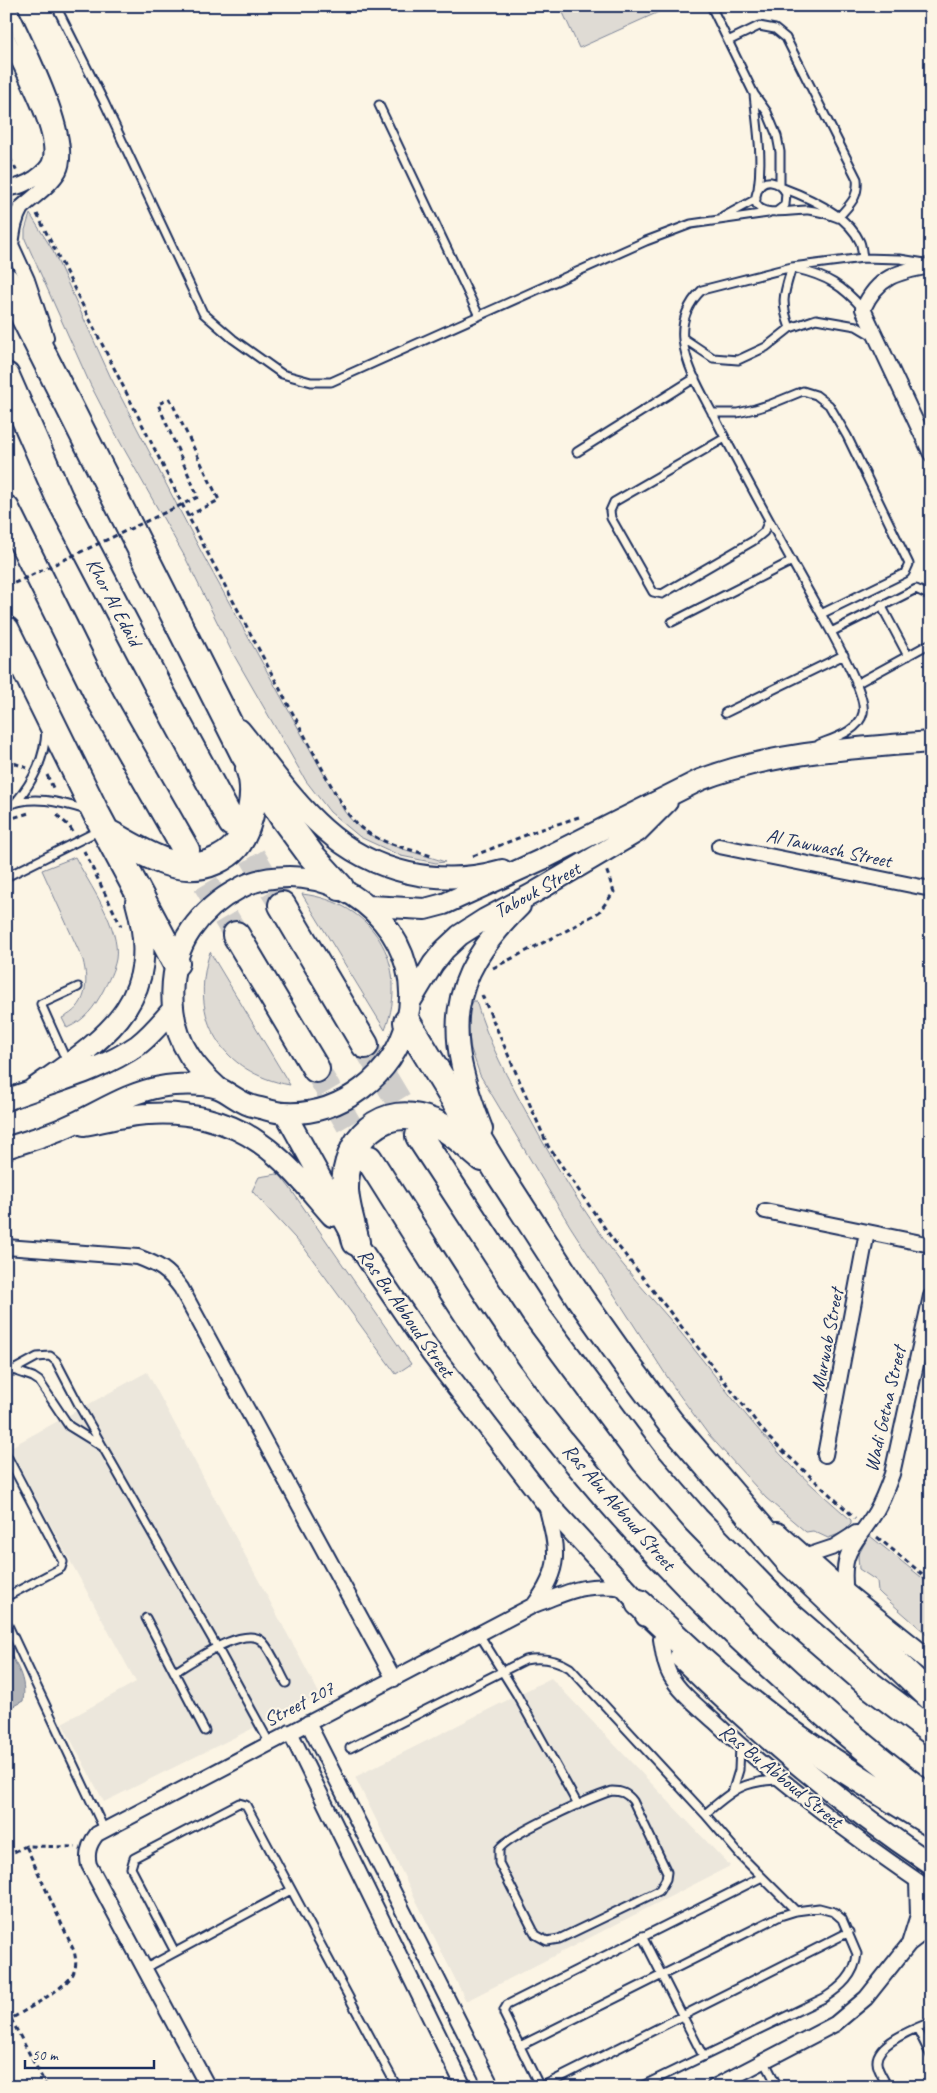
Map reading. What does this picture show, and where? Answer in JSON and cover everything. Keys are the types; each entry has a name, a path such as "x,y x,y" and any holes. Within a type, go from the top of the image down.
{"highway":[{"path":"6,281 244,754 283,817 305,847 340,887"},
{"name":"Khor Al Edaid","path":"6,376 59,497 162,694 232,822"},
{"path":"6,509 101,701 186,850"},
{"path":"6,630 103,824 176,962"},
{"path":"103,824 163,862 184,866 205,865 225,856 242,840 254,797 252,774 244,754"},
{"path":"282,905 365,1045"},
{"path":"236,934 316,1069"},
{"path":"408,1012 499,1173 579,1297 670,1422 790,1561 931,1696"},
{"path":"356,1242 345,1190 348,1160 360,1138 375,1124 401,1116 432,1122 446,1128 499,1173"},
{"path":"420,1136 534,1312 645,1461 696,1520 789,1615 870,1685 931,1731"},
{"name":"Ras Abu Abboud Street","path":"369,1159 450,1287 532,1406 627,1519 713,1610 764,1659 882,1763 931,1800"},
{"path":"631,1596 725,1682 759,1709 824,1755 931,1823"}],"street":[{"path":"8,6 57,118 63,159 59,170 52,180 21,208 17,214 9,240 27,280 68,404"},
{"path":"6,36 46,122 52,151 50,164 43,173 23,186 6,188"},
{"path":"931,265 893,275 880,283 870,294 863,309 931,454"},
{"path":"216,699 299,802 324,829 351,849 380,865 408,874 439,878 467,877 497,872 543,859"},
{"name":"Tabouk Street","path":"370,906 425,909 444,904 543,859 700,780 727,770 792,756 855,748 931,742"},
{"name":"Tabouk Street","path":"218,1088 235,1099 253,1107 285,1113 318,1110 349,1099 375,1079 395,1053 408,1012 433,964 460,935 638,832 678,792"},
{"name":"Al Tawwash Street","path":"719,846 931,889"},
{"path":"33,1089 101,1040 112,1029 129,1004 141,977 144,937 128,872"},
{"path":"218,1088 201,1072 188,1053 178,1032 173,1010 172,986 176,962 190,932 212,906 240,887 273,878 307,877 340,887 370,906 388,926 401,949 408,975 408,1012"},
{"path":"499,1173 463,1075 458,1049 459,1008 466,983 476,960 493,936 532,894"},
{"path":"6,1100 83,1072 115,1058 138,1045 173,1010"},
{"path":"6,1148 65,1128 122,1099 159,1087 187,1084 218,1088"},
{"name":"Ras Bu Abboud Street","path":"285,1113 356,1242 432,1354 545,1501 631,1596 661,1638 717,1694 773,1743 842,1799 931,1864"},
{"path":"65,1128 148,1114 163,1114 204,1118 236,1129 260,1143 283,1162 356,1242"},
{"path":"765,1211 931,1245"},
{"name":"Murwab Street","path":"825,1455 867,1232"},
{"path":"6,1247 138,1257 170,1272 181,1288 394,1679"},
{"name":"Wadi Getna Street","path":"846,1594 844,1577 846,1560 852,1544 885,1494 892,1474 931,1296"},
{"path":"738,1500 846,1594 931,1662"},
{"name":"Ras Bu Abboud Street","path":"534,1605 552,1577 555,1563 554,1539 545,1501"},
{"name":"Wadi Getna Street","path":"804,1557 848,1540 865,1526"},
{"path":"534,1605 579,1588 603,1585 631,1596"},
{"name":"Street 207","path":"89,1847 97,1834 104,1829 534,1605"},
{"name":"Ras Bu Abboud Street","path":"661,1638 664,1659 670,1675 682,1691 740,1745 827,1816 931,1890"},
{"path":"308,1723 492,2087"},
{"path":"290,1732 464,2087"},
{"path":"89,1847 87,1857 89,1865 208,2087"},
{"path":"909,1944 918,1916 918,1881"},
{"path":"714,2087 835,2024 866,1998 909,1944 931,1927"}],"lane":[{"path":"56,6 104,102 203,313 233,339 282,374 311,382 332,382 646,241 691,224 772,212 807,210 822,211 838,218"},
{"path":"711,6 754,94 767,112 777,136 782,186 786,193 785,205 772,212 760,208 756,199 760,176 759,131 754,94"},
{"path":"728,41 759,26 775,29 786,38 857,179 858,191 854,201 838,218"},
{"path":"379,105 479,316"},
{"path":"758,189 761,185 770,182 820,203 852,229 861,243 863,258"},
{"path":"716,220 756,199"},
{"path":"792,756 845,733 859,722 864,712 862,698 844,656 694,378 688,364 683,338 686,311 692,299 702,290 792,267 863,258 900,259 931,265"},
{"path":"792,267 812,272 831,280 848,292 863,309"},
{"path":"790,328 783,310 785,291 792,267"},
{"path":"683,338 713,358 738,360 766,347 790,328 816,319 856,326 877,338"},
{"path":"577,452 694,378"},
{"path":"712,412 737,413 755,409 803,391 816,395 829,405 847,436 910,564 905,573 821,614"},
{"path":"725,438 614,502 610,511 611,518 653,592 662,594 753,541 764,532 769,520"},
{"path":"672,622 792,560"},
{"path":"831,632 881,605 916,589 931,596"},
{"path":"881,605 908,656"},
{"path":"856,684 931,643"},
{"path":"725,713 844,656"},
{"path":"16,802 29,787 41,759 46,732 43,705"},
{"path":"6,806 16,802 53,801 103,824"},
{"path":"6,877 78,841 103,824"},
{"path":"68,1064 41,1004 78,987"},
{"path":"10,1372 44,1355 50,1356 56,1361 80,1407 217,1647 268,1742"},
{"path":"10,1372 33,1377 39,1381 69,1426 105,1448"},
{"path":"6,1454 63,1562 61,1568 6,1597"},
{"path":"146,1618 205,1731"},
{"path":"6,1622 104,1829"},
{"path":"479,1634 578,1805"},
{"path":"175,1672 217,1647 244,1636 254,1637 262,1641 286,1683"},
{"path":"350,1748 525,1660 534,1658 553,1660 570,1668 705,1814 760,1878 796,1911"},
{"path":"733,1790 739,1770 740,1745"},
{"path":"705,1814 733,1790 761,1781 783,1780"},
{"path":"612,1791 628,1794 667,1872 666,1879 659,1891 560,1939 547,1940 536,1935 533,1930 499,1864 499,1850 509,1839 578,1805 612,1791"},
{"path":"176,1952 131,1868 131,1863 137,1855 240,1803 246,1805 397,2087"},
{"path":"760,1878 507,2005 504,2014 540,2087 848,1932"},
{"path":"144,1969 291,1890"},
{"path":"520,2046 780,1916 796,1911 819,1908 834,1912 842,1919 857,1950 857,1958 846,1982 841,1988 640,2087"},
{"path":"642,1936 703,2056"},
{"path":"888,2087 877,2063 881,2049 888,2043 931,2022"},
{"path":"916,2028 931,2056"},
{"path":"765,2062 778,2087"}],"path":[{"path":"6,587 198,497 158,404 170,399 219,500 188,516"},
{"path":"6,820 36,812"},
{"path":"52,812 60,816 69,826 123,929"},
{"path":"6,1856 26,1846 89,1847"},
{"path":"6,2022 64,1984 72,1975 76,1963 74,1951 26,1846"},
{"path":"10,2020 47,2087"}],"shaded area":[{"path":"560,6 672,6 579,48"},
{"path":"30,214 52,249 111,378 204,557 344,811 354,822 377,839 445,862 436,863 401,856 360,837 330,812 306,781 231,650 185,557 119,440 90,384 25,239 25,230"},
{"path":"75,857 109,920 114,934 116,959 100,997 84,1017 67,1028 62,1018 77,1008 81,1001 86,986 85,969 83,960 42,870"},
{"path":"302,894 327,899 348,909 366,923 380,940 389,960 393,982 392,1005 385,1030"},
{"path":"210,952 290,1085 266,1079 246,1068 229,1055 216,1039 208,1020 204,999 204,976"},
{"path":"473,1001 476,1001 493,1046 521,1103 539,1136 595,1226 620,1261 678,1329 738,1406 780,1454 851,1520 851,1524 842,1533 828,1538 813,1531 806,1532 766,1498 708,1434 675,1389 570,1226 480,1075 471,1049 469,1035 469,1011"},
{"path":"280,1175 290,1188 411,1364 396,1374 305,1249 252,1191 259,1177"},
{"path":"147,1372 320,1695 104,1802 62,1723 136,1682 9,1448"},
{"path":"870,1536 931,1585 931,1638 878,1591 877,1581 859,1569 858,1556"},
{"path":"6,1646 20,1672 24,1693 23,1701 6,1710"},
{"path":"551,1678 730,1866 466,2001 355,1777"}],"tunnel":[{"path":"232,823 282,905"},
{"path":"186,850 236,935"},
{"path":"365,1045 419,1135"},
{"path":"316,1069 369,1159"}]}
